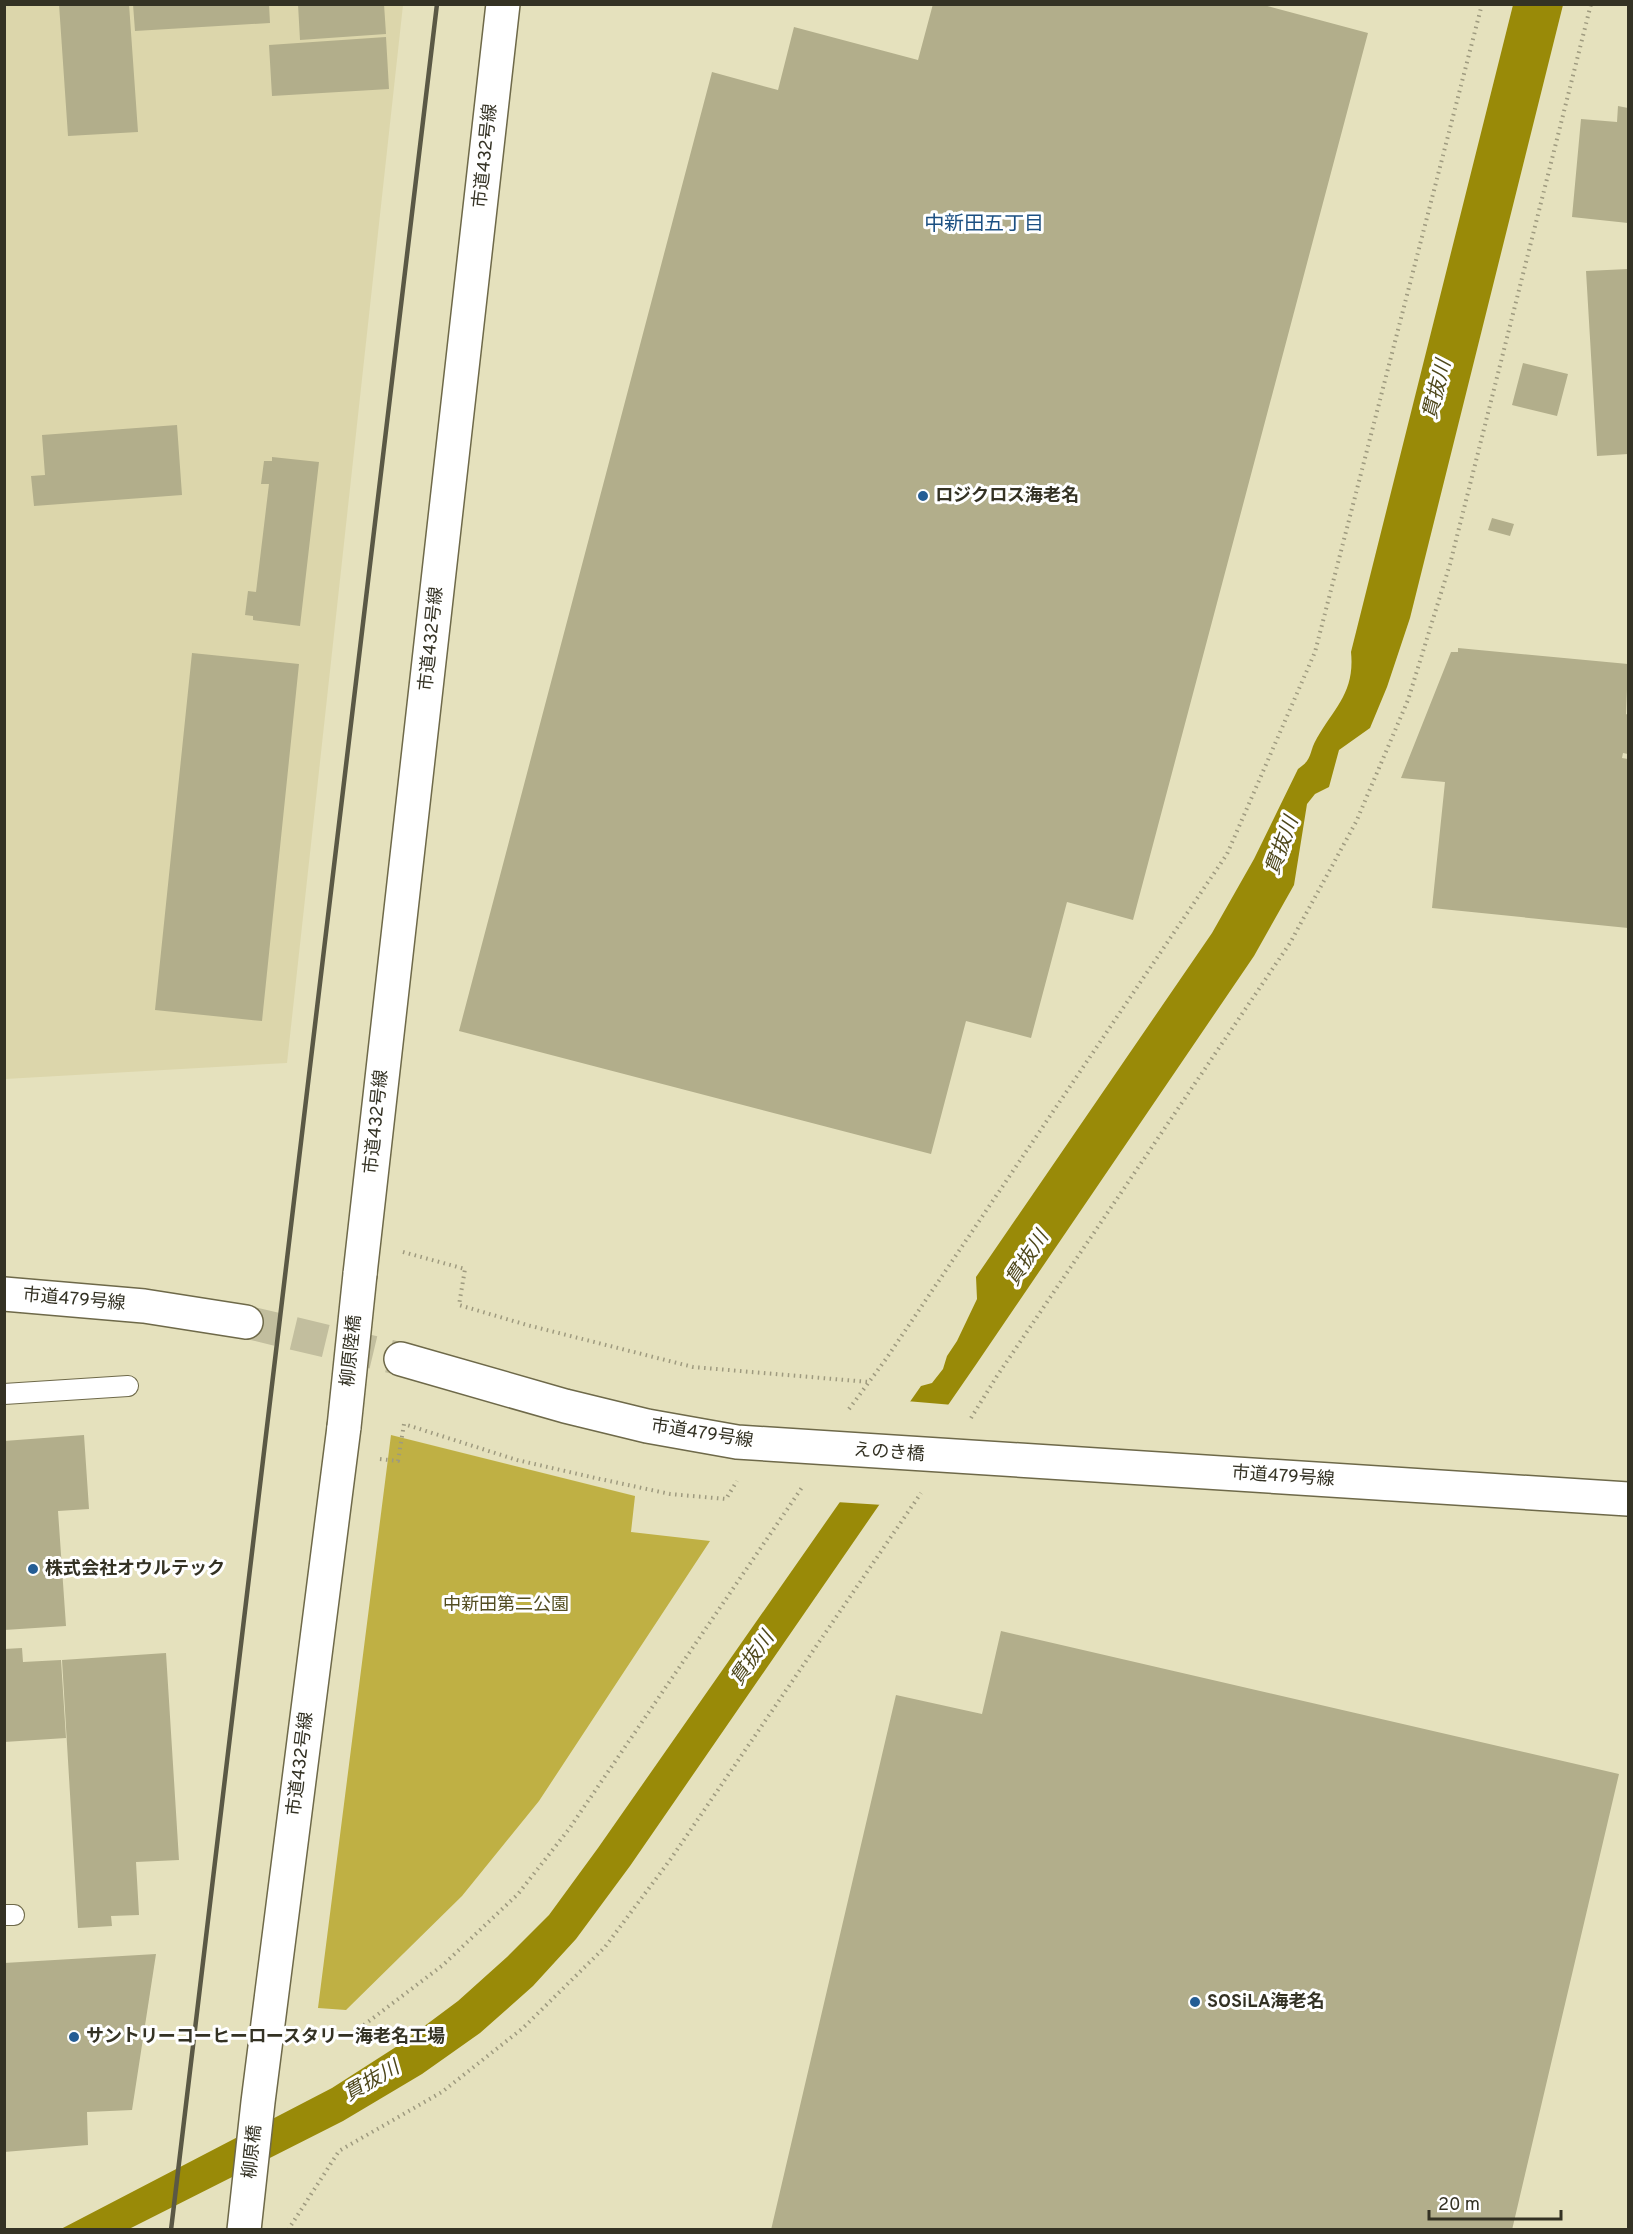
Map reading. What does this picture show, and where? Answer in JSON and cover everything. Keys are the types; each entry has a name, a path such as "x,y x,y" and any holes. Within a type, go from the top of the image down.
{"street":[{"name":"市道432号線","path":"360,1274 503,4"},
{"name":"柳原陸橋","path":"344,1427 360,1274"},
{"name":"市道479号線","path":"4,1294 144,1306 246,1322"},
{"name":"市道479号線","path":"401,1359 565,1406 647,1426 737,1442 842,1449"},
{"name":"市道432号線","path":"258,2102 344,1427"},
{"name":"えのき橋","path":"842,1449 937,1456"},
{"name":"市道479号線","path":"937,1456 1629,1498"},
{"name":"柳原橋","path":"246,2216 258,2102"}],"lane":[{"path":"4,1394 128,1386"}],"path":[{"path":"844,1414 869,1382 1227,854 1315,652 1482,4"},
{"path":"968,1422 1290,943 1356,822 1408,700 1450,564 1591,4"},
{"path":"400,1251 465,1269 459,1305 527,1325 693,1367 869,1382"},
{"path":"373,1459 398,1461 404,1424 517,1460 670,1494 726,1499 737,1480"},
{"path":"303,2029 352,2034 443,1965 518,1893 569,1829 804,1486"},
{"path":"288,2229 339,2151 442,2092 523,2028 605,1947 670,1860 921,1492"}],"shaded area":[{"path":"5,5 403,5 287,1063 5,1079"}],"green space":[{"name":"中新田第二公園","path":"391,1435 635,1496 631,1532 710,1541 539,1801 462,1896 346,2010 318,2008"}],"water":[{"name":"貫抜川","path":"1513,5 1563,5 1410,618 1387,687 1370,728 1339,750 1329,787 1315,794 1307,804 1294,885 1254,956 630,1866 576,1939 533,1986 480,2033 422,2074 343,2121 129,2229 59,2230 332,2088 399,2045 458,2001 507,1957 549,1915 921,1386 932,1383 943,1369 947,1356 957,1341 977,1299 976,1277 1212,933 1254,859 1298,769 1309,758 1314,743 1347,689 1350,678 1351,652"}],"pier":[{"path":"906,1401 953,1405 883,1505 836,1502"}],"building":[{"path":"59,4 129,4 138,132 68,136"},
{"path":"133,4 269,4 270,23 135,31"},
{"path":"298,4 384,4 386,34 300,40"},
{"name":"ロジクロス海老名","path":"933,4 1260,4 1368,33 1133,920 1067,902 1031,1038 966,1021 931,1154 459,1031 712,72 778,90 794,27 918,60"},
{"path":"386,37 389,89 272,96 269,45"},
{"path":"1618,106 1628,108 1628,223 1572,217 1581,119 1617,122"},
{"path":"1628,269 1628,454 1597,456 1586,271"},
{"path":"1523,363 1568,374 1557,416 1512,405"},
{"path":"177,425 182,495 34,506 31,476 45,475 42,435"},
{"path":"272,457 319,462 300,626 253,620 253,616 245,615 248,591 256,592 269,484 261,484 264,461 272,461"},
{"path":"1492,518 1514,524 1510,536 1488,530"},
{"path":"1458,648 1628,664 1626,714 1628,715 1628,754 1623,753 1622,758 1628,759 1628,928 1432,908 1445,782 1401,778 1451,652 1458,652"},
{"path":"192,653 299,664 262,1021 155,1010"},
{"name":"株式会社オウルテック","path":"84,1435 89,1509 58,1511 66,1626 4,1630 4,1441"},
{"name":"SOSiLA海老名","path":"1001,1631 1619,1774 1512,2230 771,2230 896,1695 982,1714"},
{"path":"22,1648 23,1662 61,1660 66,1738 4,1742 4,1649"},
{"path":"166,1653 179,1860 136,1862 139,1915 111,1916 112,1926 78,1928 62,1660"},
{"name":"サントリーコーヒーロースタリー海老名工場","path":"156,1954 132,2110 87,2112 88,2145 4,2152 4,1963"}],"tunnel":[{"path":"246,1322 401,1359"}],"railway":[{"path":"171,2230 437,4"}],"place":[{"name":"ロジクロス海老名","path":"923,496"},
{"name":"株式会社オウルテック","path":"33,1569"},
{"name":"SOSiLA海老名","path":"1195,2002"},
{"name":"サントリーコーヒーロースタリー海老名工場","path":"74,2037"}],"district":[{"name":"中新田五丁目","path":"984,225"}]}
